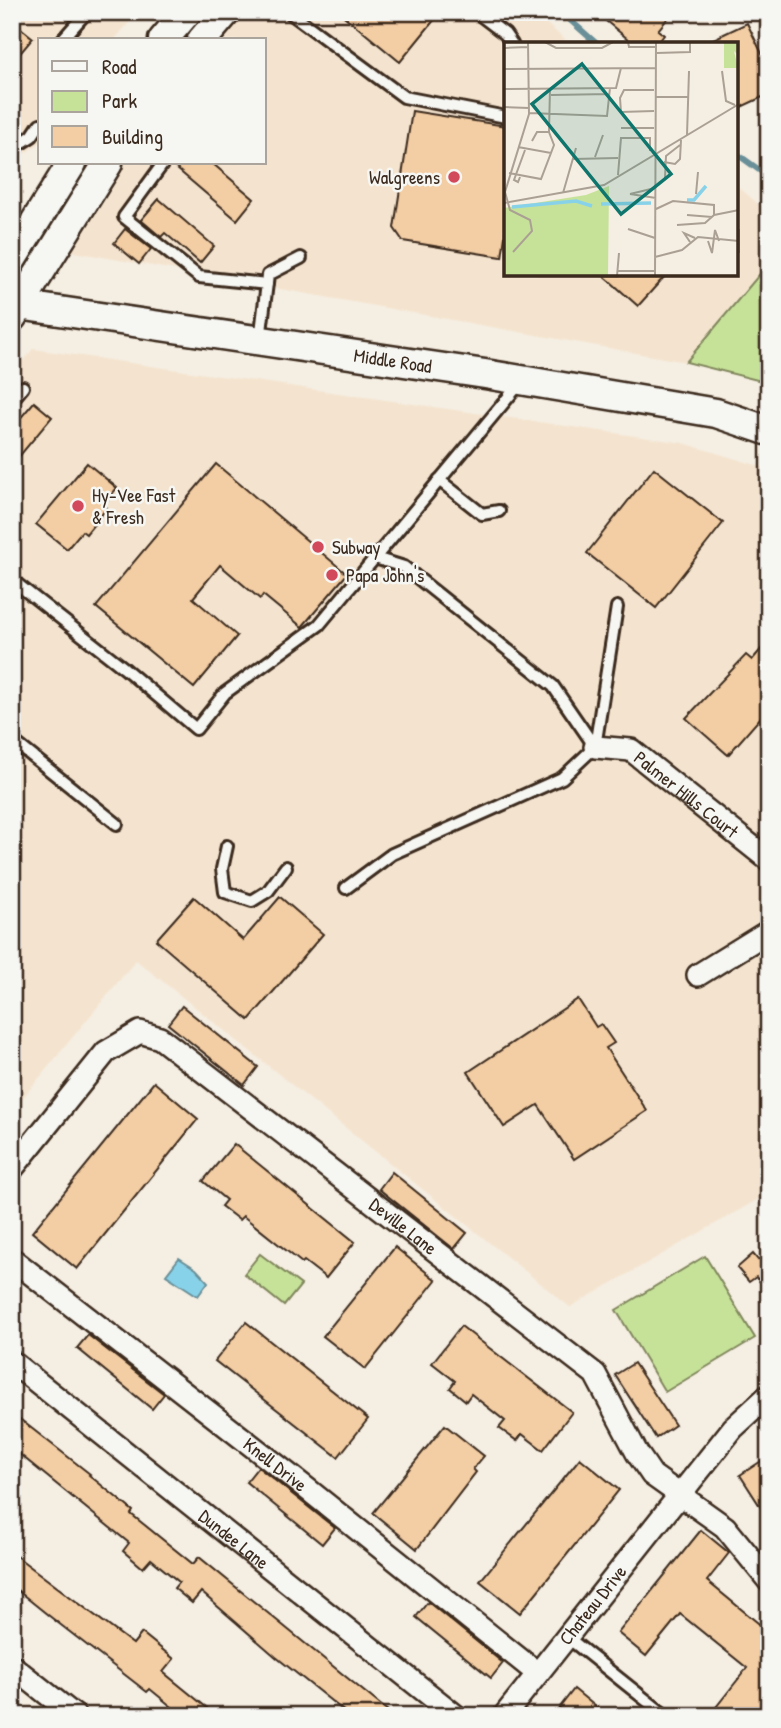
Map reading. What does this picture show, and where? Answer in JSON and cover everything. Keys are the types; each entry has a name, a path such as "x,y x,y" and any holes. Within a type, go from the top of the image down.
{"main road":[{"path":"165,38 187,12"},
{"path":"204,38 226,12"},
{"path":"12,259 71,164"},
{"path":"15,309 107,164"},
{"name":"Middle Road","path":"15,309 522,381 716,413 769,431"}],"street":[{"name":"Palmer Hills Court","path":"595,747 631,750 769,860"},
{"path":"698,975 769,931"},
{"name":"Deville Lane","path":"12,1169 106,1052 140,1032 160,1038 595,1374 637,1453 652,1475 725,1527 769,1581"},
{"name":"Knell Drive","path":"12,1259 306,1488 537,1674"},
{"name":"Dundee Lane","path":"12,1362 456,1716"},
{"name":"Chateau Drive","path":"504,1716 678,1494 733,1428 769,1395"},
{"path":"12,1666 75,1716"}],"lane":[{"path":"289,12 404,97 504,117"},
{"path":"476,12 505,34 511,42"},
{"path":"64,38 85,14"},
{"path":"12,149 32,136 38,127"},
{"path":"162,164 124,217 199,277 267,284"},
{"path":"260,342 268,275 301,258"},
{"path":"12,580 87,638 196,729 225,693 319,625 522,381"},
{"path":"12,400 23,387"},
{"path":"439,480 482,514 499,511"},
{"path":"375,558 404,567 553,686 595,747"},
{"path":"346,888 392,854 562,778 595,747 617,607"},
{"path":"12,740 117,824"},
{"path":"227,846 222,869 225,892 252,901 268,891 286,867"},
{"path":"567,1637 666,1716"}],"shaded area":[{"path":"12,12 138,12 116,38 38,38 38,144 12,162"},
{"path":"237,12 533,12 568,42 504,42 504,276 739,276 739,188 769,213 769,263 686,362 64,250 117,164 266,164 266,38 215,38"},
{"path":"33,349 683,443 769,469 769,1193 570,1307 136,960 12,1111 12,374"}],"green space":[{"path":"769,263 769,383 686,362"},
{"path":"260,1254 301,1285 284,1306 244,1274"},
{"path":"705,1256 755,1338 665,1392 616,1310"}],"water":[{"path":"179,1258 196,1269 208,1282 198,1296 166,1275"}],"building":[{"path":"339,12 427,12 435,19 400,62"},
{"path":"595,12 673,12 658,30 664,35 659,42 632,42"},
{"path":"12,21 33,38 12,63"},
{"path":"747,23 769,68 769,94 739,108 739,42 707,42"},
{"name":"Walgreens","path":"412,111 504,126 502,257 403,241 394,228"},
{"path":"171,164 213,164 254,199 237,220"},
{"path":"159,199 214,246 200,263 165,233 161,237 141,220"},
{"path":"125,229 151,249 139,264 114,243"},
{"path":"604,276 665,276 638,306"},
{"path":"34,402 52,417 12,465 12,428"},
{"name":"Hy-Vee Fast & Fresh","path":"87,463 117,488 103,505 107,508 86,534 82,531 67,549 36,524"},
{"path":"216,464 347,574 302,627 263,595 260,599 220,565 193,598 237,636 194,688 96,607"},
{"path":"654,468 723,523 656,608 587,553"},
{"path":"769,640 769,708 728,755 686,718 746,655 752,660"},
{"path":"194,897 243,940 280,897 323,934 249,1020 156,940"},
{"path":"578,999 596,1027 601,1024 614,1043 606,1048 647,1111 574,1159 538,1105 504,1127 468,1072"},
{"path":"182,1006 258,1067 244,1085 168,1024"},
{"path":"154,1082 198,1119 77,1269 32,1232"},
{"path":"234,1144 355,1242 326,1278 304,1261 302,1263 243,1216 239,1220 221,1206 226,1200 203,1181"},
{"path":"392,1172 467,1233 454,1249 379,1189"},
{"path":"395,1247 436,1280 365,1369 323,1336"},
{"path":"769,1251 769,1292 756,1277 749,1282 737,1268 753,1254 758,1260"},
{"path":"246,1322 368,1419 338,1457 215,1361"},
{"path":"461,1326 572,1412 543,1450 522,1434 517,1441 499,1428 505,1421 471,1394 466,1401 450,1388 455,1381 432,1363"},
{"path":"88,1335 164,1394 152,1409 77,1348"},
{"path":"634,1363 675,1425 656,1438 615,1375"},
{"path":"12,1413 90,1474 133,1511 131,1514 193,1564 199,1557 394,1716 350,1716 201,1592 192,1603 174,1588 179,1582 151,1559 143,1568 123,1551 129,1543 12,1448"},
{"path":"445,1425 484,1456 473,1469 476,1472 417,1549 373,1513"},
{"path":"769,1456 769,1520 740,1475"},
{"path":"580,1458 619,1490 520,1613 480,1581"},
{"path":"258,1467 335,1528 322,1544 246,1482"},
{"path":"701,1530 729,1553 707,1581 769,1632 769,1708 763,1716 709,1716 747,1668 680,1614 646,1656 618,1633"},
{"path":"12,1553 133,1644 142,1633 174,1659 163,1672 217,1716 183,1716 150,1689 147,1692 48,1615 12,1586"},
{"path":"428,1602 503,1663 491,1678 416,1617"},
{"path":"574,1689 607,1716 553,1716"}],"waterway":[{"path":"561,12 595,42"},
{"path":"739,155 769,177"}],"place":[{"name":"Walgreens","path":"454,177"},
{"name":"Hy-Vee Fast & Fresh","path":"78,506"},
{"name":"Subway","path":"318,547"},
{"name":"Papa John's","path":"332,575"}]}
